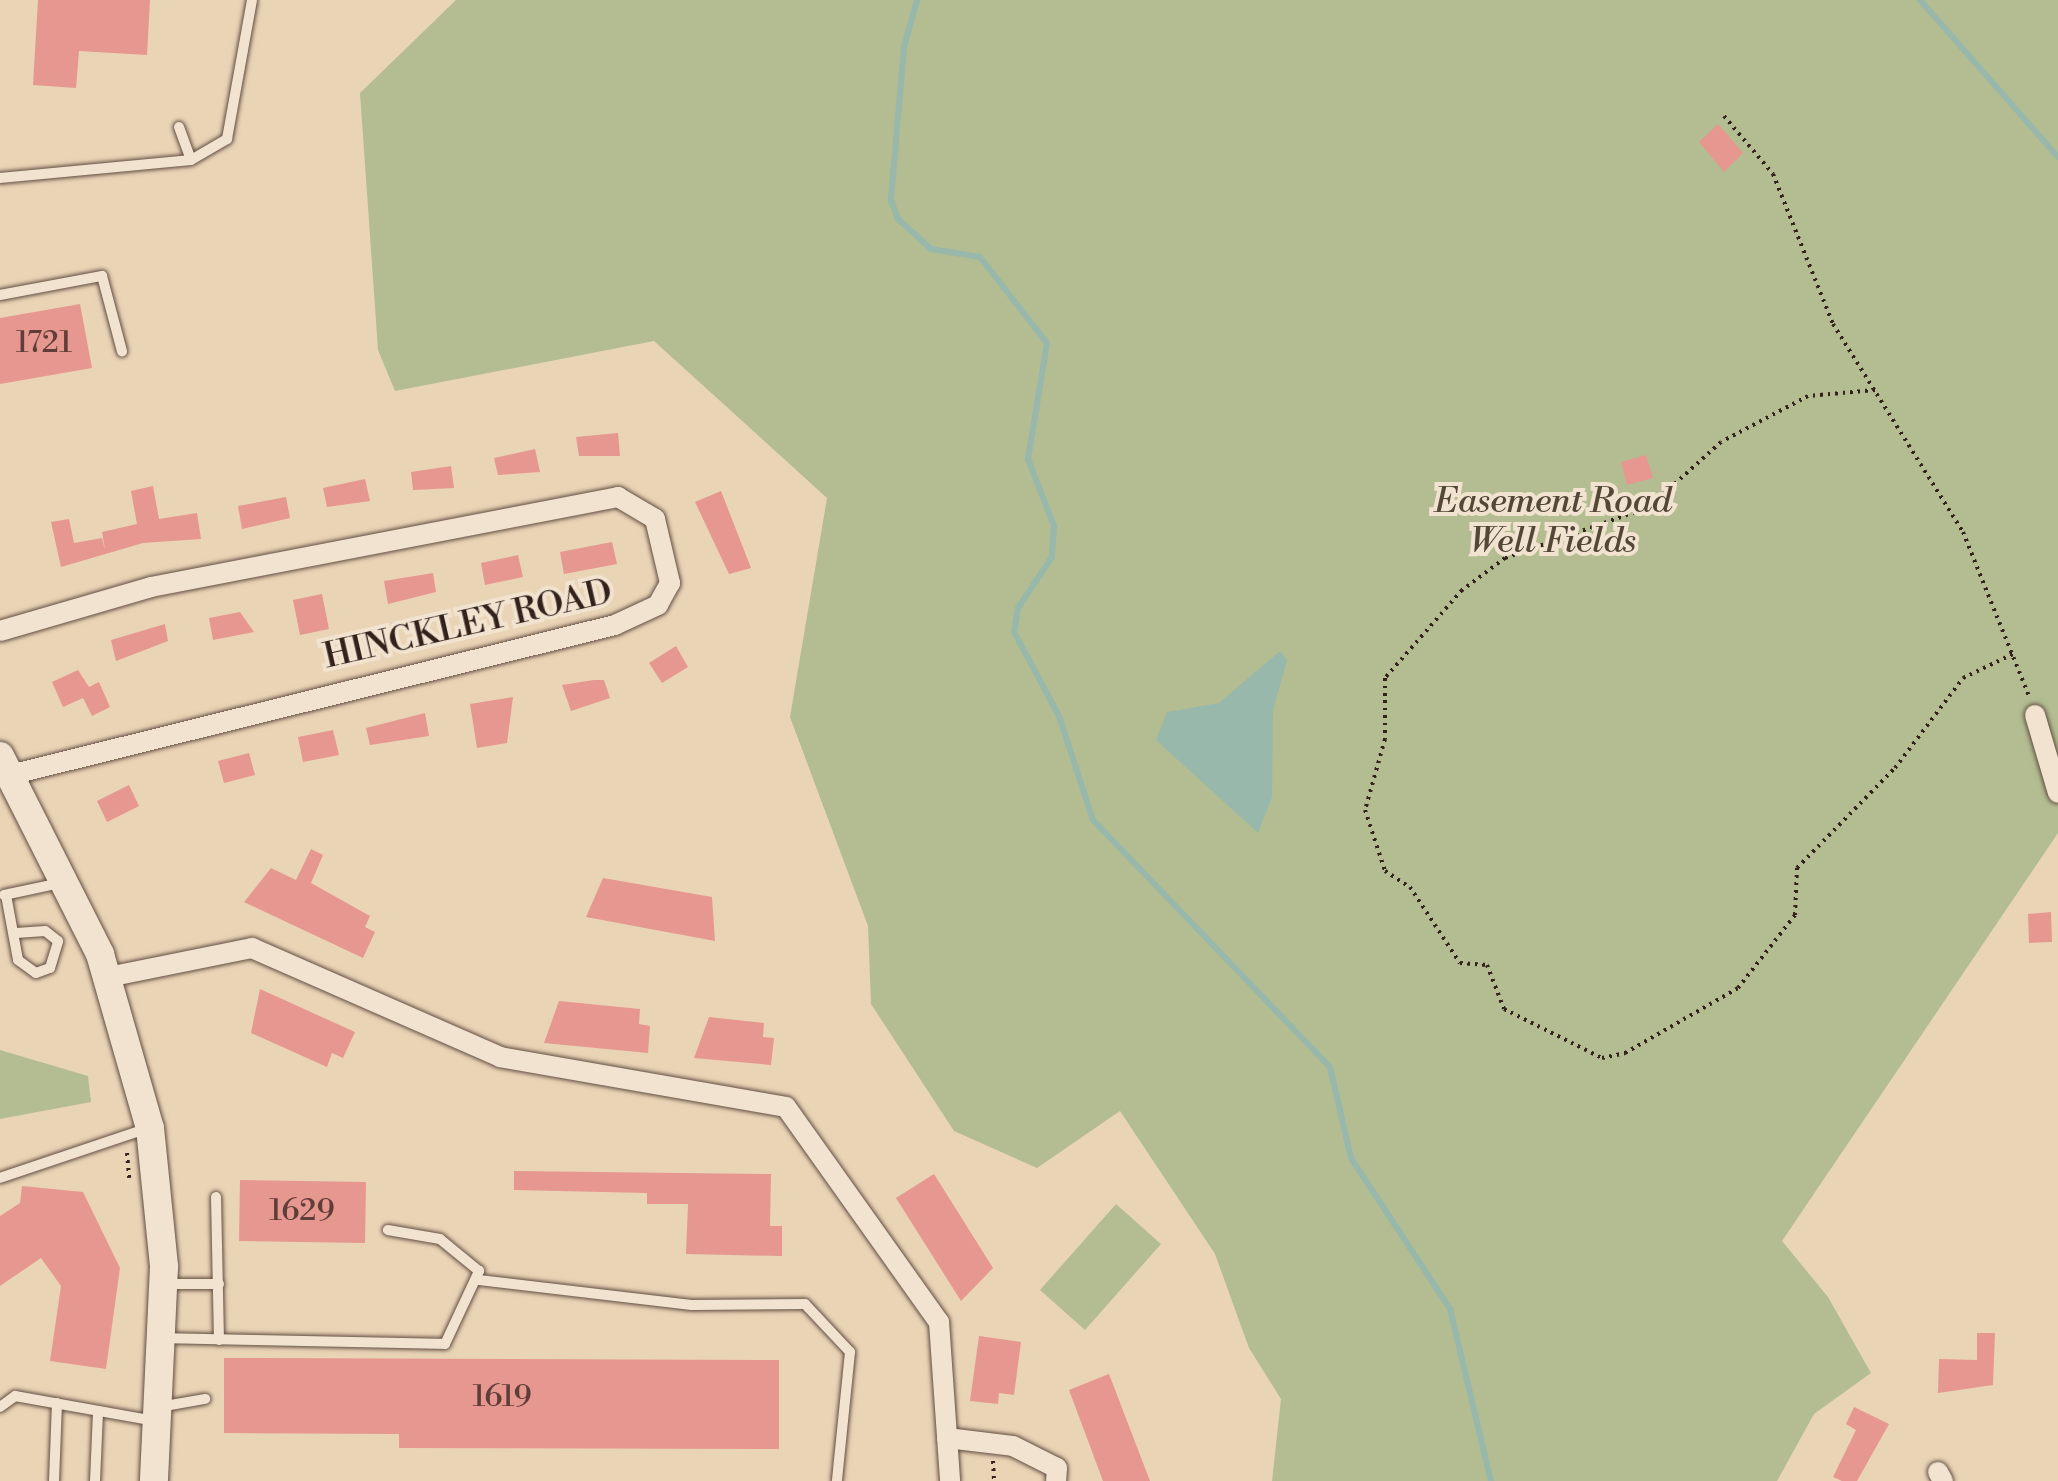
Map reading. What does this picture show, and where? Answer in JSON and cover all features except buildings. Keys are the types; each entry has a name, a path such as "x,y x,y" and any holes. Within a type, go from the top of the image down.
{"main road":[{"path":"5,765 66,881 108,977 150,1128 163,1284 154,1481"}],"street":[{"name":"HINCKLEY ROAD","path":"0,631 167,584 618,497 655,519 670,583 658,605 615,625 5,765"},
{"path":"2035,714 2058,793"},
{"path":"108,977 252,948 500,1057 786,1107 939,1322 950,1481"},
{"path":"947,1438 1014,1446 1057,1468 1056,1481"}],"lane":[{"path":"0,178 191,160 227,139 252,0"},
{"path":"179,127 191,160"},
{"path":"0,296 102,276 122,351"},
{"path":"16,933 45,931 58,941 50,968 27,970 3,895 66,881"},
{"path":"0,1178 150,1128"},
{"path":"216,1197 219,1340"},
{"path":"161,1338 445,1344 479,1280 473,1262 440,1239 388,1230"},
{"path":"479,1280 692,1305 805,1304 850,1352 837,1481"},
{"path":"163,1284 219,1284"},
{"path":"0,1407 15,1396 98,1410 157,1414 205,1399"},
{"path":"54,1481 57,1403"},
{"path":"95,1481 98,1410"}],"path":[{"path":"1724,116 1773,174 1833,324 1963,532 2016,653 2035,714"},
{"path":"1875,390 1808,396 1759,420 1626,520 1505,558 1428,625 1385,678 1385,738 1365,810 1385,871 1410,887 1460,963 1487,965 1504,1008 1602,1058 1738,988 1795,915 1798,868 1896,768 1963,678 2016,653"},
{"path":"993,1458 994,1481"}],"green space":[{"name":"Easement Road Well Fields","path":"456,0 2058,0 2058,833 1782,1241 1828,1297 1871,1373 1814,1414 1777,1481 1272,1481 1281,1399 1249,1348 1215,1254 1120,1111 1037,1168 954,1131 871,1004 868,926 790,717 827,498 654,341 395,391 378,350 360,93"},
{"path":"0,1050 88,1076 91,1102 0,1119"},
{"path":"1116,1204 1161,1244 1085,1330 1040,1290"}],"shaded area":[{"path":"1280,651 1287,660 1273,710 1272,797 1258,833 1156,740 1167,712 1219,703"}],"waterway":[{"path":"917,0 904,47 891,200 898,219 931,249 980,257 1047,343 1028,459 1054,526 1052,557 1018,608 1014,632 1059,716 1093,820 1330,1067 1351,1158 1450,1309 1491,1481"},
{"path":"1920,0 2058,157"}]}
